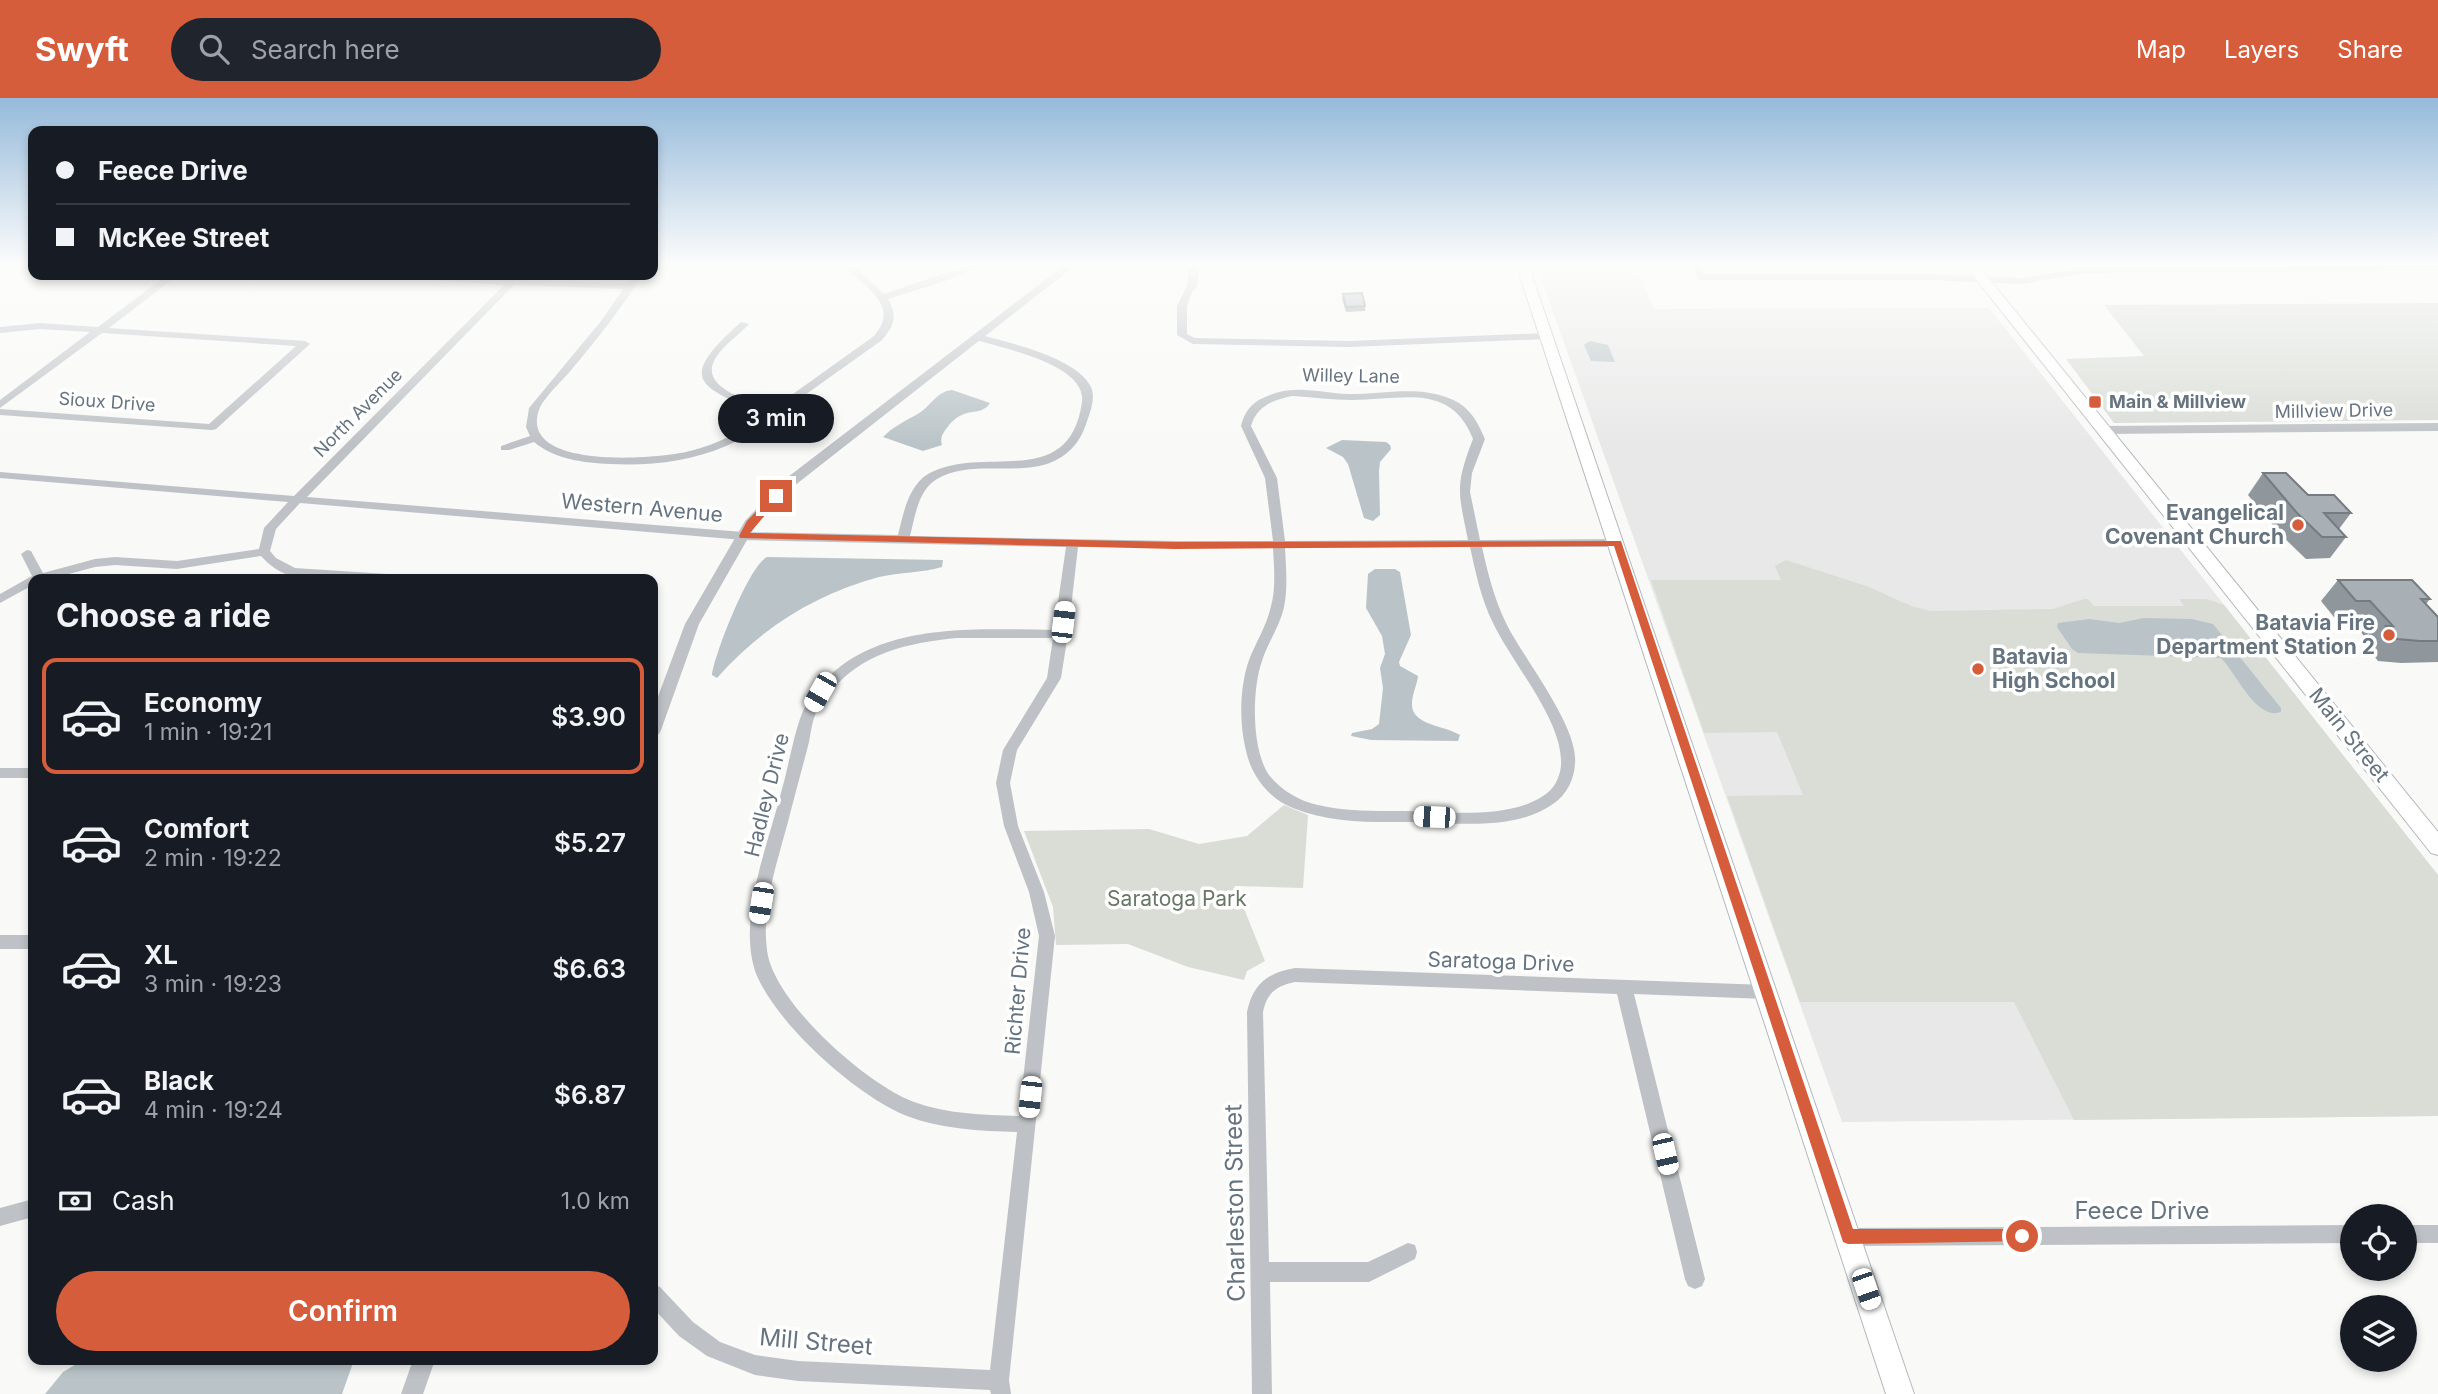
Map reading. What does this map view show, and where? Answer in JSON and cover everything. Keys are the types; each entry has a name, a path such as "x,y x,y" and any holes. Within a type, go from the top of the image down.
{"main road":[{"path":"1543,324 1900,1394"},
{"name":"Main Street","path":"2019,324 2438,847"}],"street":[{"path":"0,405 107,324"},
{"name":"North Avenue","path":"264,552 270,528 470,324"},
{"path":"605,324 534,408 528,426 533,438 546,449 573,456 642,461 691,454 728,442 878,338 887,324"},
{"path":"743,324 709,356 705,373 712,387 721,393 773,413"},
{"path":"658,716 692,624 750,524 789,483 993,324"},
{"path":"1182,324 1182,335 1193,341 1337,344 1402,340 1488,341 1547,336"},
{"path":"0,330 40,327 100,330"},
{"name":"Sioux Drive","path":"0,412 212,426 305,344 100,330"},
{"path":"903,538 916,495 931,478 961,467 1016,466 1040,461 1064,451 1081,432 1088,396 1080,377 1059,365 977,337"},
{"name":"Willey Lane","path":"1278,545 1272,480 1246,426 1256,406 1292,393 1349,397 1414,394 1447,399 1462,408 1471,418 1479,439 1464,483 1476,544"},
{"name":"Millview Drive","path":"2105,430 2438,427"},
{"path":"505,448 533,438"},
{"path":"691,454 695,467"},
{"name":"Western Avenue","path":"0,475 743,536 1278,545 1618,543"},
{"name":"Richter Drive","path":"1000,1387 1047,936 1041,898 1006,810 1003,778 1013,742 1055,678 1073,543"},
{"path":"1278,545 1279,603 1255,661 1249,693 1252,745 1264,778 1279,793 1298,804 1339,814 1482,819 1521,814 1550,799 1563,785 1569,769 1569,749 1562,730 1492,609 1476,544"},
{"path":"54,574 95,563 115,561 177,565 264,552 281,568 293,572 324,574"},
{"path":"27,554 34,574"},
{"path":"0,599 28,583"},
{"name":"Hadley Drive","path":"1027,1124 968,1122 937,1117 907,1108 883,1095 801,1025 777,998 759,955 757,930 761,903 810,710 820,692 838,673 881,647 905,639 931,635 1062,634"},
{"path":"0,773 28,773"},
{"path":"0,942 28,942"},
{"name":"Saratoga Drive","path":"1255,1012 1258,996 1265,984 1295,975 1766,992"},
{"path":"1624,988 1695,1279"},
{"name":"Charleston Street","path":"1255,1012 1262,1394"},
{"path":"0,1217 28,1209"},
{"name":"Feece Drive","path":"1848,1237 2340,1234"},
{"path":"2417,1234 2438,1234"},
{"path":"1261,1272 1369,1272 1408,1252"},
{"name":"Mill Street","path":"658,1299 686,1329 714,1349 755,1365 1000,1387"},
{"path":"412,1394 422,1365"}],"shaded area":[{"name":"Batavia High School","path":"1558,324 2002,324 2438,875 2438,1116 1842,1122"},
{"path":"1590,341 1608,345 1615,362 1591,361 1584,345"},
{"path":"952,390 990,403 986,408 959,416 953,421 942,435 942,445 923,451 883,437 894,427 921,412 941,394"},
{"path":"1342,440 1386,442 1390,445 1391,449 1380,462 1380,515 1373,521 1364,518 1348,464 1343,457 1326,448"},
{"path":"767,557 943,560 942,567 879,577 855,584 811,604 770,629 717,678 712,675 714,664 726,630 742,592"},
{"path":"1375,569 1395,569 1400,572 1411,635 1399,662 1400,666 1418,676 1412,700 1413,711 1423,721 1460,735 1458,741 1371,740 1351,736 1352,733 1372,729 1379,724 1383,688 1380,668 1385,654 1382,636 1366,608 1368,574"},
{"path":"2144,618 2192,619 2213,624 2281,708 2281,712 2263,710 2255,703 2221,658 2078,653 2072,649 2057,627 2058,623 2089,619 2119,623"},
{"path":"75,1365 352,1365 342,1394 45,1394 63,1372"}],"green space":[{"path":"2119,324 2438,324 2438,420 2114,423 2066,359 2144,356"},
{"name":"Batavia High School","path":"1786,560 1931,611 2053,609 2084,599 2088,599 2094,606 2184,606 2179,599 2206,599 2224,605 2438,875 2438,1116 2074,1120 2014,1002 1800,1002 1727,796 1803,795 1777,732 1704,733 1651,580 1781,580 1775,566"},
{"name":"Saratoga Park","path":"1284,805 1308,815 1303,888 1235,886 1265,961 1247,971 1244,980 1188,967 1128,944 1056,945 1053,907 1024,831 1149,829 1199,844 1247,836"}],"building":[{"path":"2263,473 2286,473 2308,495 2334,495 2351,513 2324,513 2346,537 2322,537 2297,513"},
{"path":"2338,580 2412,580 2430,599 2421,599 2438,617 2438,641 2397,639 2386,626 2393,626 2370,601 2356,601"}],"place":[{"name":"Main & Millview","path":"2095,402"},
{"name":"Evangelical Covenant Church","path":"2298,525"},
{"name":"Batavia Fire Department Station 2","path":"2389,635"},
{"name":"Batavia High School","path":"1978,669"}],"route":[{"path":"776,496 750,524 743,536 1175,545 1618,543 1848,1237 2022,1236"}]}
